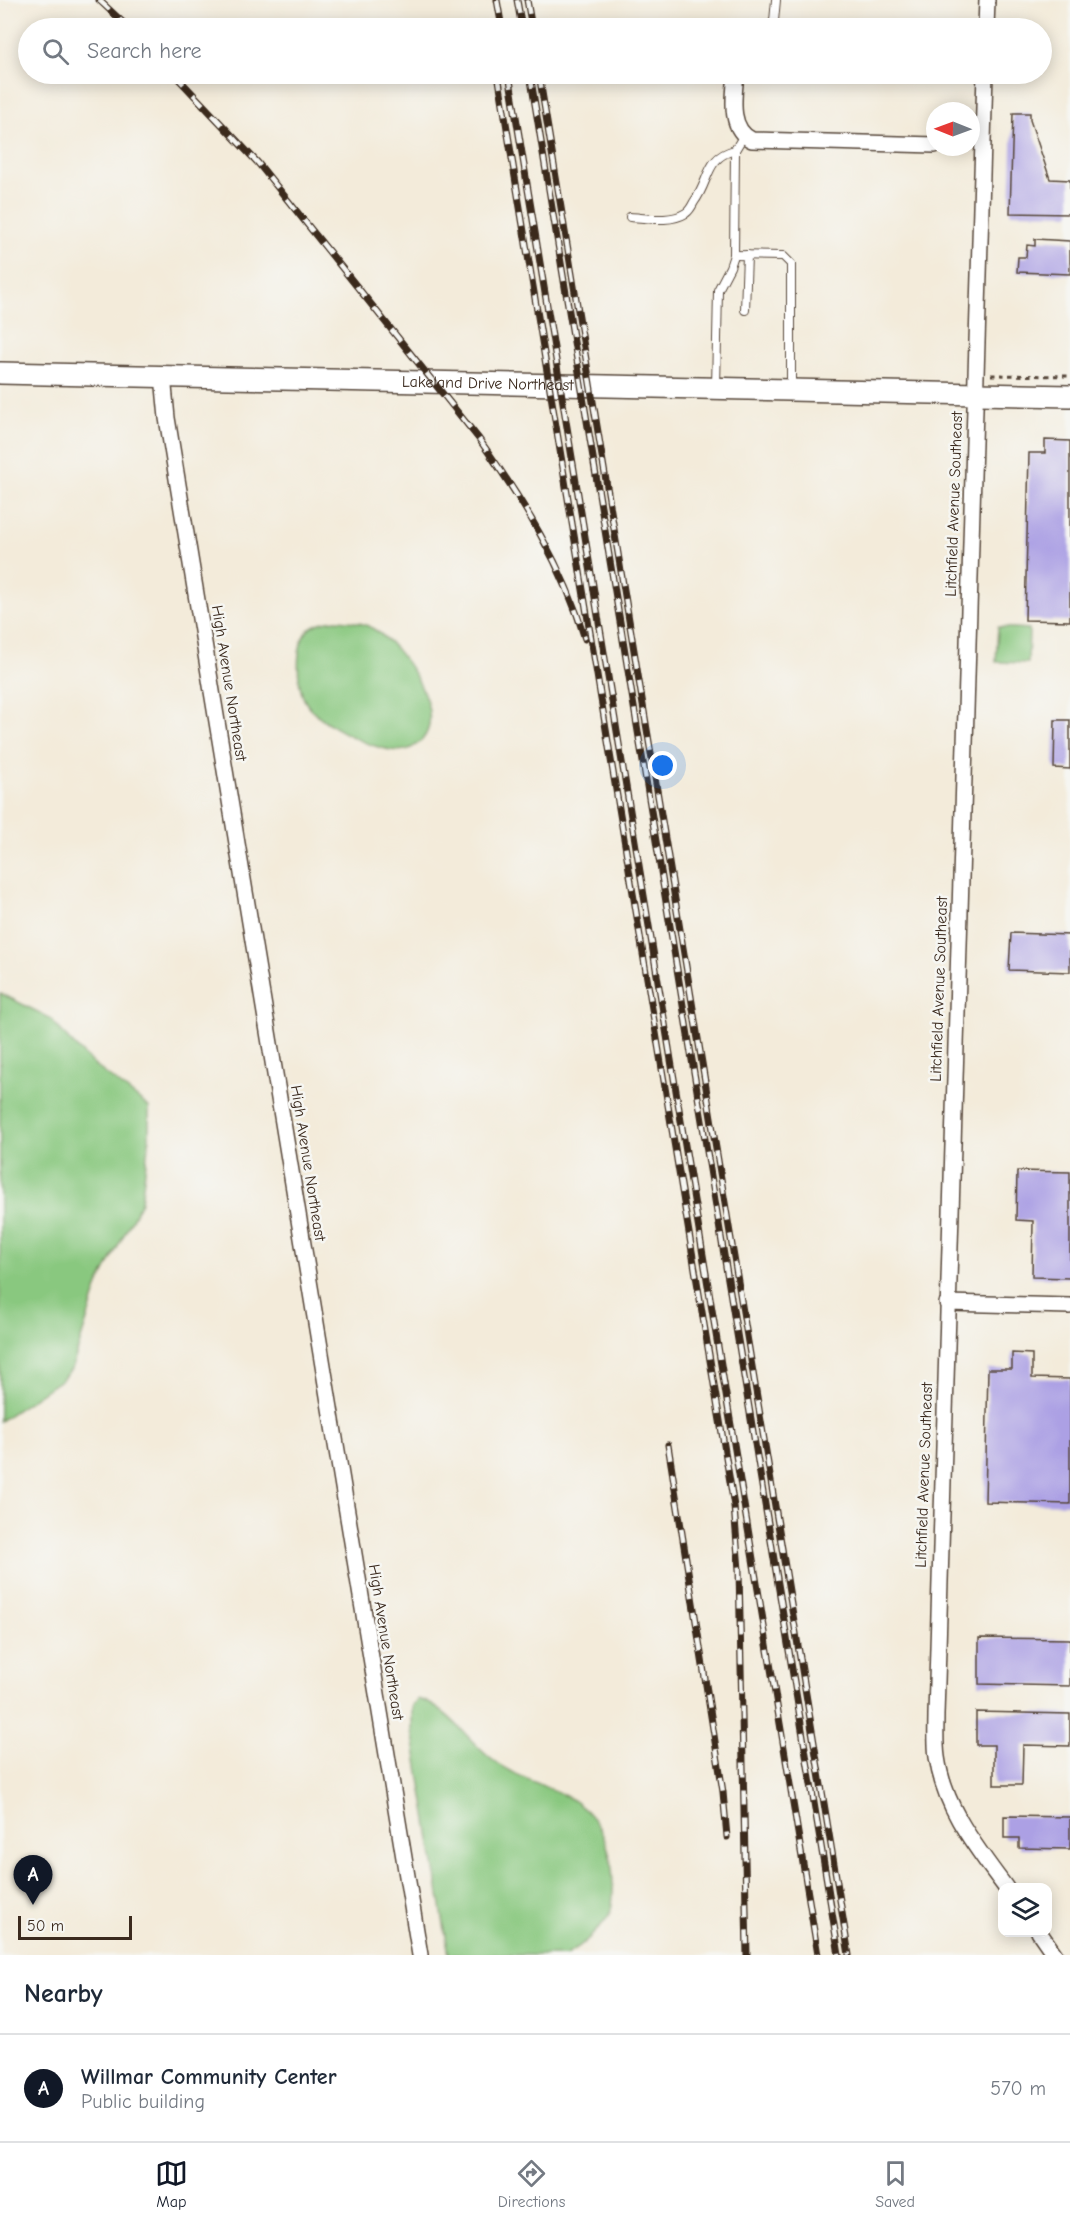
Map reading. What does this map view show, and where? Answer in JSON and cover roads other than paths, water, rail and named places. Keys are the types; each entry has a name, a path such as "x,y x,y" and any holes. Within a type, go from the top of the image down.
{"main road":[{"name":"Lakeland Drive Northeast","path":"0,373 791,391 976,386 1070,396"}],"street":[{"path":"986,18 987,0"},
{"path":"736,84 737,125 744,135 752,140 926,145"},
{"name":"Litchfield Avenue Southeast","path":"980,119 984,84"},
{"name":"Litchfield Avenue Southeast","path":"977,156 976,386 936,1715 937,1758 944,1786 960,1822 1003,1883"},
{"name":"High Avenue Northeast","path":"163,376 167,418 420,1955"},
{"path":"947,1303 1070,1306"},
{"path":"1042,1937 1055,1955"}],"lane":[{"path":"774,18 776,0"},
{"path":"716,389 718,290 734,255 735,150 744,135"},
{"path":"630,217 669,218 687,213 717,157 735,150"},
{"path":"734,255 783,256 791,264 791,391"},
{"path":"745,310 747,255"}],"railway":[{"path":"99,0 118,18"},
{"path":"497,0 500,18"},
{"path":"517,0 520,18"},
{"path":"527,0 530,18"},
{"path":"183,84 258,163 479,439 540,534 565,585 585,639"},
{"path":"500,84 734,1506 739,1570 747,1955"},
{"path":"511,84 818,1955"},
{"path":"532,84 839,1955"},
{"path":"541,84 849,1955"},
{"path":"668,1445 723,1792 727,1837"}],"place":[{"name":"Willmar Community Center","path":"33,1905"}]}
